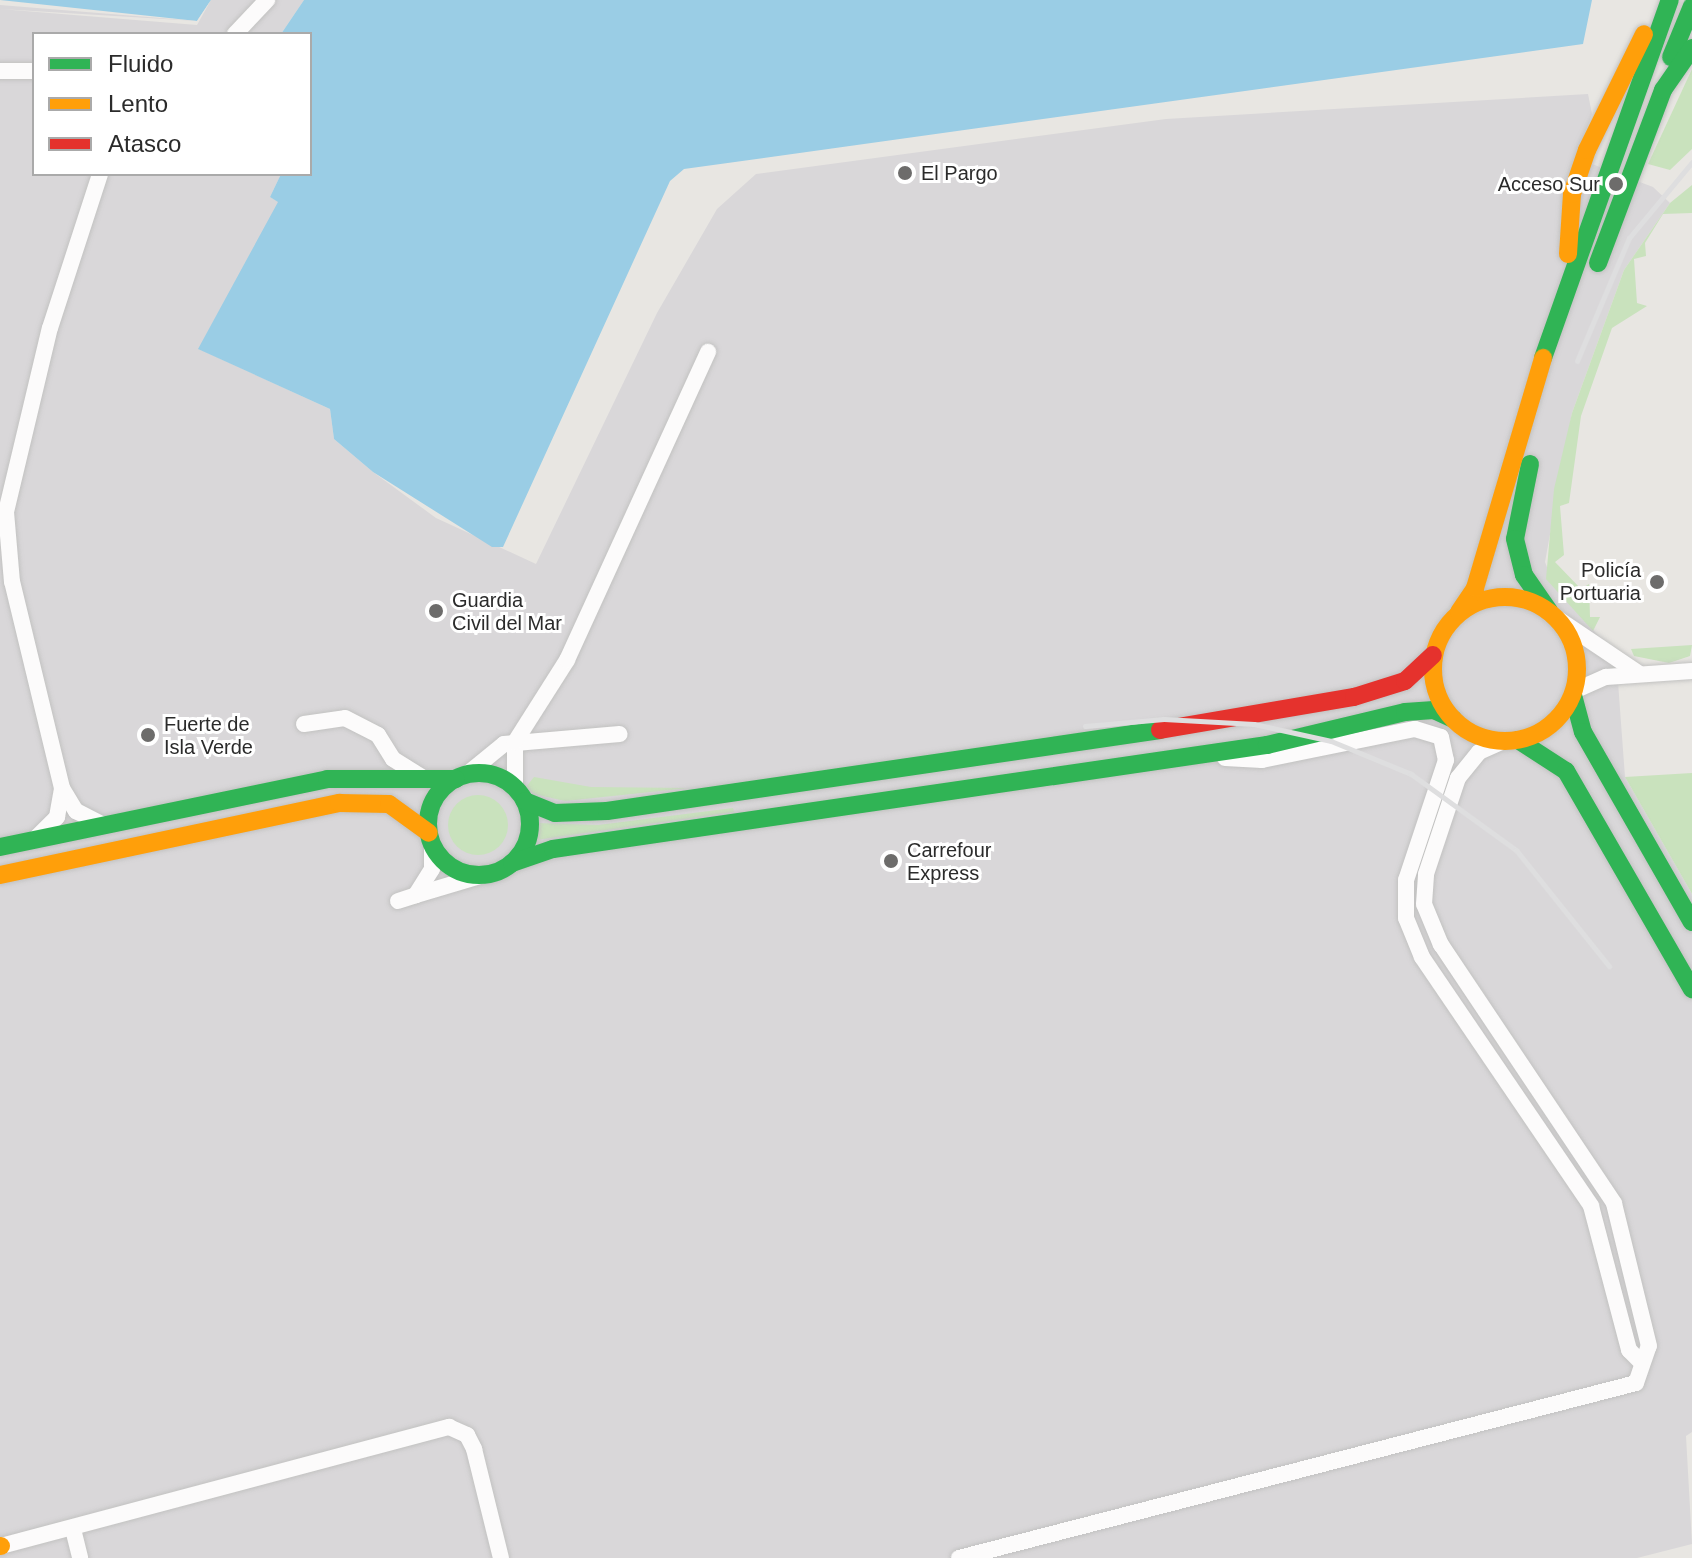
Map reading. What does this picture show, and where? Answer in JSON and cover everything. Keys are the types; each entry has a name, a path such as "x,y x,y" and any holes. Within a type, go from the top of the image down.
{"main road":[{"path":"1566,292 1572,194 1603,111 1661,0"},
{"path":"1664,25 1670,0"},
{"path":"0,847 114,827 327,779 497,776 520,795 555,813 607,811 1007,758 1354,697 1405,681 1433,655 1475,588 1566,292 1664,25 1677,0"},
{"path":"1692,6 1672,71 1592,278 1516,511 1524,575 1576,653 1573,693 1583,732 1692,922"},
{"path":"1672,71 1692,48"},
{"path":"1603,111 1615,155"},
{"path":"1459,612 1508,596 1553,615"},
{"path":"1433,655 1434,683 1453,719"},
{"path":"1511,740 1548,727 1573,693"},
{"path":"0,875 339,803 389,804 430,838 452,867 483,875 553,849 1192,756 1421,709 1511,740 1566,771 1692,989"},
{"path":"430,838 434,801 461,777"},
{"path":"512,863 529,837 520,795"}],"street":[{"path":"237,32 267,0"},
{"path":"0,71 32,71"},
{"path":"99,176 50,328 6,512 12,582 62,788 85,818 114,827"},
{"path":"461,777 515,742 567,660 708,352"},
{"path":"1553,615 1638,673"},
{"path":"1573,693 1589,681 1638,673 1692,671"},
{"path":"304,724 345,718 378,735 393,759 423,778"},
{"path":"1192,756 1262,760 1424,728 1441,737 1446,760 1406,880 1406,918 1422,957 1591,1206 1629,1350 1642,1363"},
{"path":"515,742 620,734"},
{"path":"959,1558 1612,1394 1636,1383 1649,1346 1614,1203 1441,945 1424,904 1426,874 1458,778 1479,752 1511,740"},
{"path":"515,742 520,795"},
{"path":"27,843 51,828 62,788"},
{"path":"416,895 432,869 430,838"},
{"path":"398,901 483,875"},
{"path":"0,1546 449,1427 467,1435 474,1449 501,1558"},
{"path":"73,1529 80,1558"}],"shaded area":[{"path":"211,0 304,0 282,32 32,32 32,176 280,176 270,197 279,202 199,349 330,409 334,439 373,472 436,518 536,564 657,313 717,209 756,174 1166,119 1588,94 1592,114 1576,158 1653,187 1670,203 1624,270 1572,413 1545,562 1555,588 1616,655 1625,777 1692,894 1692,1432 1686,1436 1692,1544 1637,1558 0,1558 0,5 197,21"}],"green space":[{"path":"1692,69 1692,149 1670,170 1648,164"},
{"path":"1692,185 1692,213 1663,214 1645,243 1646,256 1634,259 1637,303 1647,306 1612,328 1581,416 1569,503 1560,506 1564,555 1555,562 1581,589 1589,584 1590,617 1600,617 1593,631 1546,579 1554,489 1572,413 1624,270 1670,203"},
{"path":"1692,645 1690,656 1669,663 1634,656 1631,649"},
{"path":"1692,773 1692,894 1625,777"},
{"path":"534,777 591,787 689,788 565,801 534,794 526,787"},
{"path":"478,795 490,797 499,804 506,813 506,837 499,846 490,853 478,855 466,853 457,846 450,837 448,825 450,813 457,804 466,797"},
{"path":"733,808 734,812 536,840 538,823 598,825"}],"water":[{"path":"0,0 211,0 197,21"},
{"path":"304,0 1592,0 1583,44 684,169 670,181 503,547 492,547 373,472 334,439 330,409 198,349 278,202 270,197 280,176 312,176 312,32 282,32"}],"pier":[{"path":"211,0 197,25 0,9 197,21"}],"railway":[{"path":"1577,361 1629,238 1692,162"},
{"path":"1085,726 1164,719 1254,724 1331,741 1411,774 1516,850 1609,966"}],"traffic: fast":[{"path":"1543,358 1670,0"},
{"path":"1671,57 1692,6"},
{"path":"1598,263 1663,90 1692,48"},
{"path":"1530,464 1515,539 1524,575 1549,611"},
{"path":"1573,695 1583,732 1692,922"},
{"path":"512,863 553,849 1267,745 1405,712 1434,710 1453,719"},
{"path":"525,801 555,813 607,811 1160,730"},
{"path":"1518,740 1566,771 1692,989"},
{"path":"479,773 498,777 515,788 526,805 530,824 526,843 515,860 498,871 479,875 460,871 443,860 432,843 428,824 432,805 443,788 460,777 479,773"},
{"path":"0,847 327,779 456,779"}],"traffic: slow":[{"path":"1568,254 1572,194 1587,150 1644,34"},
{"path":"1459,612 1475,588 1543,358"},
{"path":"1505,597 1533,602 1556,618 1572,641 1577,669 1572,697 1556,720 1533,736 1505,741 1477,736 1454,720 1438,697 1433,669 1438,641 1454,618 1477,602 1505,597"},
{"path":"0,875 339,803 389,804 429,833"}],"traffic: jam":[{"path":"1160,730 1354,697 1405,681 1433,655"}],"place":[{"name":"El Pargo","path":"905,173"},
{"name":"Acceso Sur","path":"1616,184"},
{"name":"Policía Portuaria","path":"1657,582"},
{"name":"Guardia Civil del Mar","path":"436,611"},
{"name":"Fuerte de Isla Verde","path":"148,735"},
{"name":"Carrefour Express","path":"891,861"}]}
